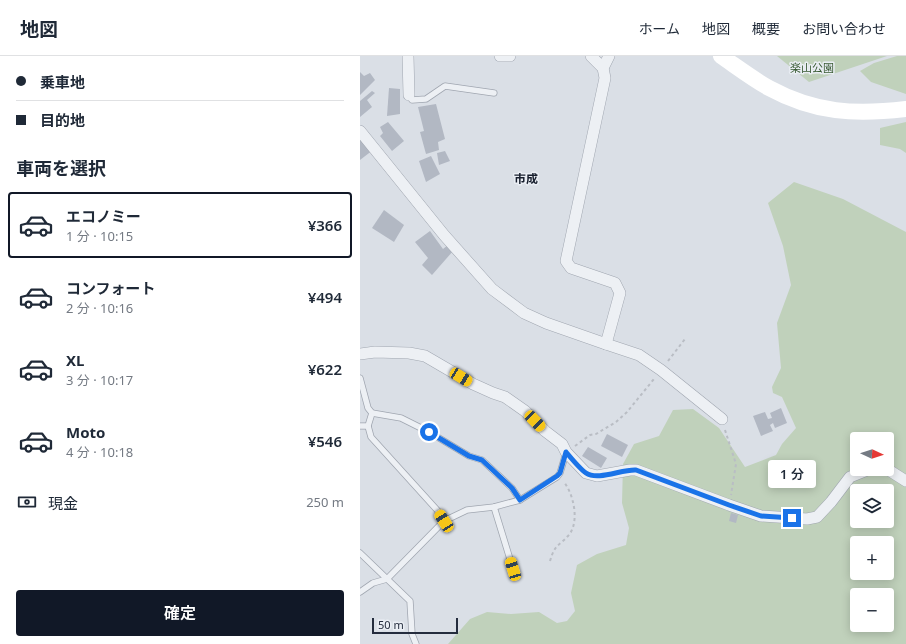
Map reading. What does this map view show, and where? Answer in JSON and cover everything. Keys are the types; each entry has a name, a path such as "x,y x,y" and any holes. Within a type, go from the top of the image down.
{"street":[{"path":"408,56 409,95"},
{"path":"500,56 510,56"},
{"path":"591,56 603,68 605,78 566,261 571,268 615,283 620,293 606,344"},
{"path":"603,68 609,56"},
{"path":"721,56 768,87 804,104 822,109 860,112 906,109"},
{"path":"360,131 444,235 492,289 524,313 546,323 639,355 661,370 722,419"},
{"path":"360,354 375,352 409,353 425,356 473,384 493,394 505,397 526,411 545,431 562,444 586,473 597,476 636,470 761,516 806,519 817,517 832,502 850,477 852,476"},
{"path":"894,473 906,481"}],"lane":[{"path":"409,95 412,100 426,99 446,86 494,93"},
{"path":"360,378 368,408 372,413 401,418 429,432 469,456 482,460 512,488 520,500"},
{"path":"372,413 368,426 371,437 438,511 444,521"},
{"path":"360,426 368,426"},
{"path":"360,592 373,583 387,579 444,521 467,510 494,507 520,500 557,476 560,473 568,451"},
{"path":"494,507 513,569"},
{"path":"360,553 410,601 412,634 416,644"}],"path":[{"path":"568,451 590,436 616,422 627,412 685,340"},
{"path":"722,419 736,464 729,505"},
{"path":"550,561 553,549 569,535 573,528 574,509 568,488 557,476"}],"green space":[{"name":"楽山公園","path":"777,56 887,56 809,82"},
{"path":"897,56 906,56 906,94 871,82 860,71 874,63"},
{"path":"906,122 906,153 900,149 880,145 880,128"},
{"path":"794,182 843,199 906,232 906,644 448,644 470,619 487,612 511,614 539,612 557,623 567,621 575,611 571,593 577,565 597,554 626,545 629,528 622,503 623,464 634,444 659,436 673,410 693,409 719,428 745,467 776,455 782,444 796,428 782,397 773,393 772,387 781,368 777,323 791,285 783,246 768,203"}],"building":[{"path":"360,72 364,76 370,73 375,80 360,95"},
{"path":"389,88 400,89 400,114 387,116"},
{"path":"372,91 375,93 367,100 372,107 360,117 360,101"},
{"path":"436,104 445,139 438,142 439,150 426,154 420,132 424,131 418,107"},
{"path":"388,122 404,141 392,151 380,136 383,133 380,127"},
{"path":"360,138 373,150 360,160"},
{"path":"445,151 450,161 439,165 437,153"},
{"path":"431,156 440,174 426,182 419,161"},
{"path":"384,210 404,225 394,242 372,228"},
{"path":"430,231 443,249 448,245 453,251 432,275 422,265 428,258 415,242"},
{"path":"781,408 787,423 775,428 773,423 770,425 773,431 761,436 753,416 765,412 768,419 772,418 770,413"},
{"path":"607,434 628,445 622,457 601,446"},
{"path":"588,447 607,458 601,468 582,456"},
{"path":"731,513 738,515 736,523 729,521"}],"district":[{"name":"市成","path":"526,179"}],"route":[{"path":"429,432 469,456 482,460 512,488 520,500 560,473 566,452 586,473 597,476 636,470 761,516 792,518"}]}
